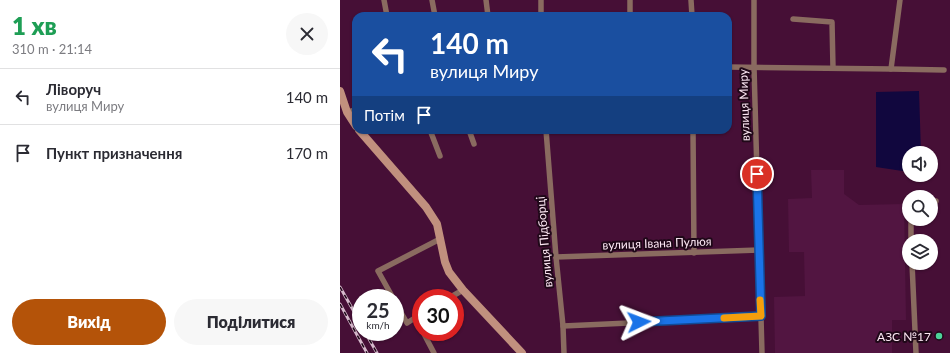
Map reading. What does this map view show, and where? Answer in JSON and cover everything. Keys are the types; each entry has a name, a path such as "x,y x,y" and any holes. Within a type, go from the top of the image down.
{"main road":[{"path":"340,91 347,112 352,120"},
{"path":"362,134 426,207 437,224 447,269 462,289"},
{"path":"464,291 522,353"}],"street":[{"path":"384,0 386,12"},
{"path":"432,0 434,12"},
{"path":"486,0 488,12"},
{"path":"541,0 541,12"},
{"path":"630,0 630,12"},
{"path":"691,0 692,12"},
{"name":"вулиця Миру","path":"754,0 754,67 762,353"},
{"path":"891,69 900,0"},
{"path":"792,19 832,22 833,68"},
{"path":"732,67 944,70"},
{"path":"347,112 352,111"},
{"path":"432,134 440,156"},
{"path":"470,134 474,144"},
{"name":"вулиця Підборці","path":"546,134 564,353"},
{"path":"693,134 694,253"},
{"path":"388,289 378,271 440,239"},
{"name":"вулиця Івана Пулюя","path":"556,257 759,250"},
{"path":"912,270 916,353"},
{"path":"563,326 761,316"},
{"path":"404,318 407,323 412,320"},
{"path":"428,341 434,353"}],"shaded area":[{"path":"919,91 921,146 902,146 902,171 876,167 876,92"},
{"path":"811,170 844,170 844,194 859,205 902,204 902,226 904,226 905,234 902,234 902,270 905,270 906,320 892,320 892,353 775,353 774,297 805,296 804,252 789,252 788,199 812,198"}],"railway":[{"path":"340,287 352,308"},
{"path":"340,304 367,353"},
{"path":"370,341 377,353"}],"slow traffic":[{"path":"724,318 761,316 760,300"}],"place":[{"name":"АЗС №17","path":"939,336"}],"route":[{"path":"639,322 761,316 757,174"}]}
